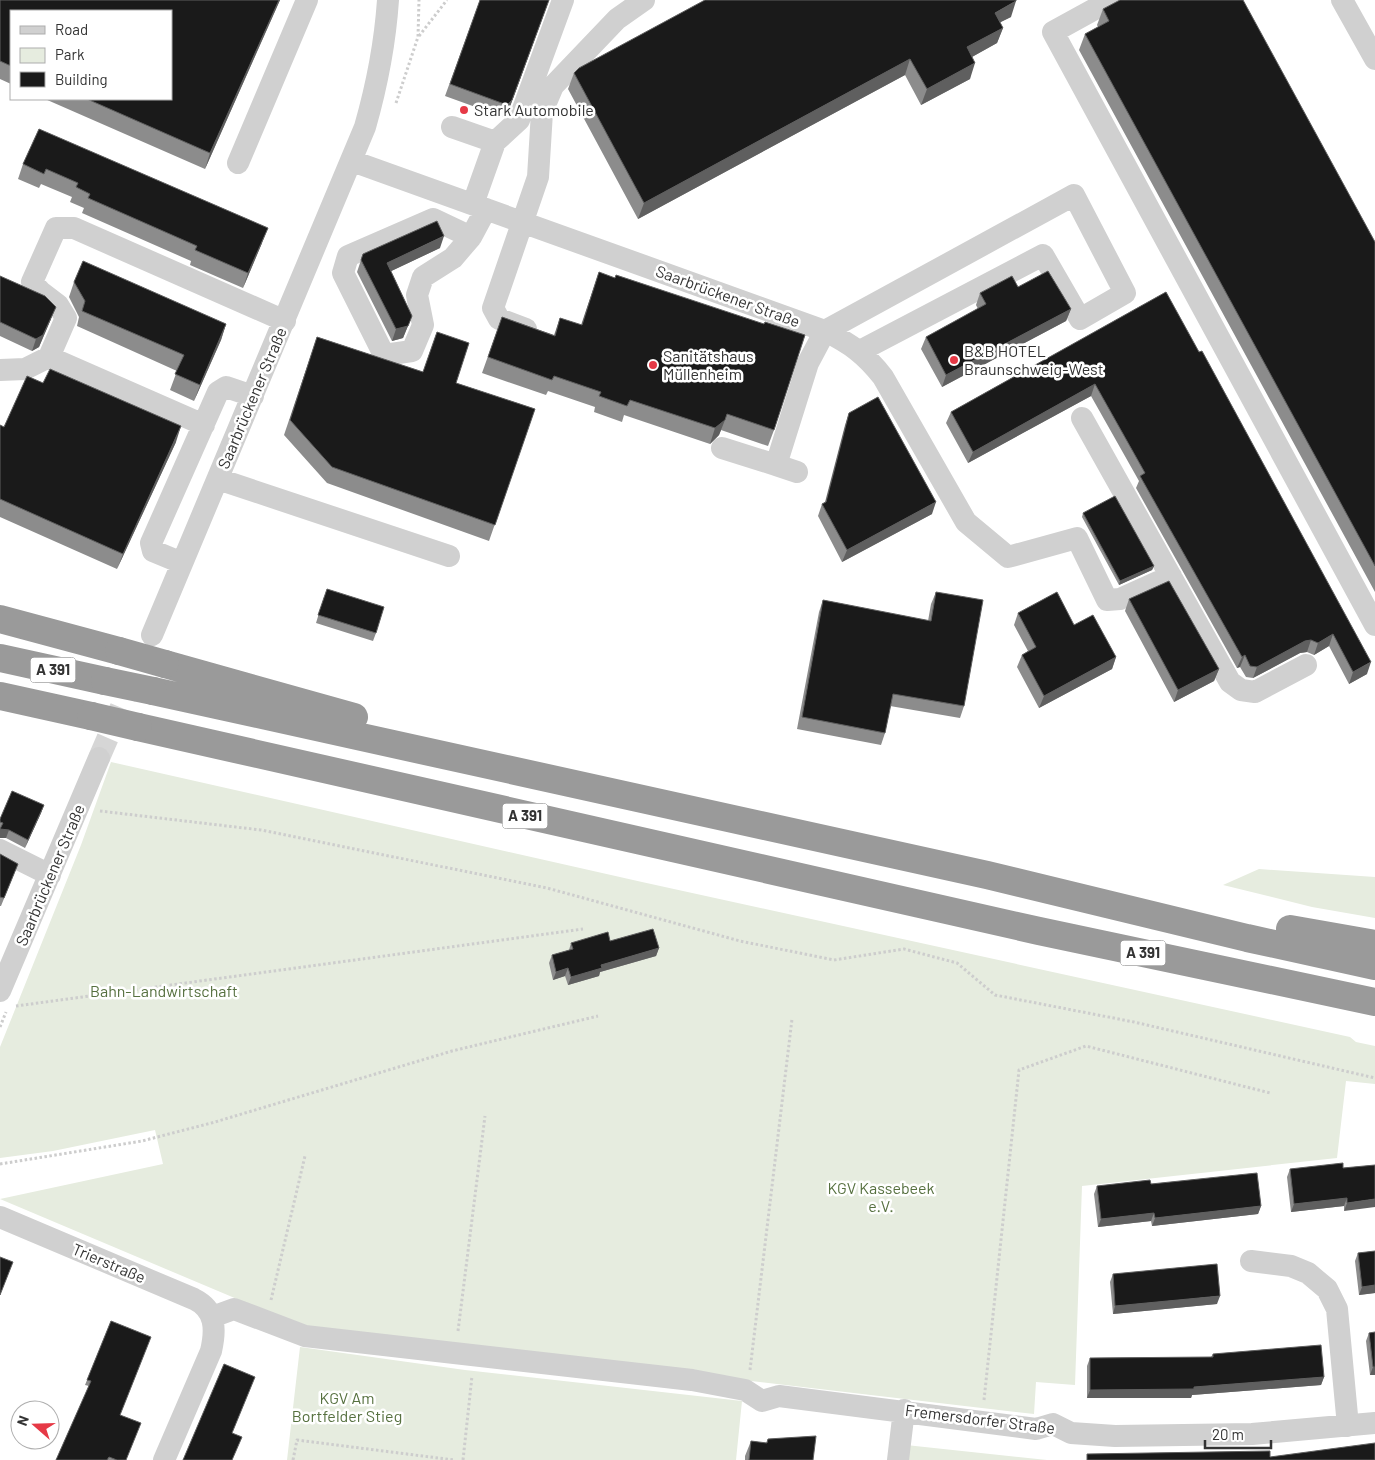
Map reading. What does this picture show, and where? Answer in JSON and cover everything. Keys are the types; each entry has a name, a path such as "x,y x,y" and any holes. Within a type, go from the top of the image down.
{"highway":[{"path":"0,619 119,650 613,791"},
{"name":"A 391","path":"0,658 613,791 987,875 1169,917 1247,938 1375,966"},
{"name":"A 391","path":"0,696 913,903 1375,1002"},
{"path":"0,706 91,716"},
{"path":"1169,917 1279,927 1375,944"}],"street":[{"path":"238,163 307,0"},
{"name":"Saarbrückener Straße","path":"152,634 352,161 375,92 384,44 388,0"},
{"path":"471,238 434,219 348,256 343,273 384,355 412,351 423,325 417,295 423,277 453,258 471,238 495,142 519,120 563,0"},
{"path":"526,329 499,319 493,308 521,222 538,178 542,112 553,86 617,19 644,0"},
{"path":"1111,0 1053,32 1375,625"},
{"path":"1342,0 1375,59"},
{"path":"452,127 495,142"},
{"name":"Saarbrückener Straße","path":"352,161 825,332 849,343 868,358 893,393 966,522 1008,557 1077,538 1107,600 1120,599 1171,576"},
{"path":"776,465 808,363 825,332 1074,195 1124,293 1080,319 1043,254 860,351"},
{"path":"0,370 25,369 49,357 66,318 58,304 41,292 32,282 56,228 63,226 74,228 284,321"},
{"path":"49,357 204,425"},
{"path":"182,563 153,551 152,543 218,392 226,387 253,396"},
{"path":"1082,418 1230,682 1235,687 1248,692 1255,692 1306,665"},
{"path":"722,448 797,472"},
{"path":"218,480 449,556"},
{"name":"Saarbrückener Straße","path":"4,999 50,875 99,758"},
{"path":"0,850 50,875"},
{"name":"Trierstraße","path":"0,1217 194,1298 208,1308 212,1317"},
{"path":"1251,1261 1291,1266 1308,1273 1327,1289 1337,1309 1348,1426"},
{"path":"164,1460 211,1351 215,1334 212,1317 234,1309 305,1336 692,1380 754,1396"},
{"name":"Fremersdorfer Straße","path":"754,1396 779,1396 904,1410 1036,1429 1053,1424 1071,1433 1115,1436 1243,1434 1348,1426 1375,1422"},
{"path":"898,1460 904,1410"}],"path":[{"path":"418,37 447,0"},
{"path":"92,810 261,830 547,888 740,941 834,960 904,949 957,963 995,995 1134,1022 1375,1078"},
{"path":"4,999 583,929"},
{"path":"0,1164 142,1141 215,1122 452,1051 598,1016"},
{"path":"754,1396 750,1370 792,1019"},
{"path":"982,1420 1019,1070 1086,1046 1270,1093"},
{"path":"463,1460 465,1355 486,1116"},
{"path":"266,1322 305,1156"},
{"path":"293,1460 297,1440 454,1460"}],"green space":[{"path":"111,762 642,882 1350,1037 1356,1042 1375,1046 1375,1084 1346,1081 1337,1158 1082,1186 1075,1385 1036,1382 1034,1414 308,1329 0,1199 163,1164 155,1130 53,1151 0,1158 0,1047 81,845"},
{"path":"1259,869 1375,877 1375,918 1312,907 1223,885"},
{"name":"KGV Am Bortfelder Stieg","path":"300,1347 465,1370 742,1401 736,1460 287,1460"},
{"path":"906,1445 1047,1460 905,1460"}],"building":[{"path":"0,0 279,0 210,153 89,100 172,100 172,10 10,10 10,66 0,61"},
{"path":"480,0 549,0 512,100 507,105 450,84"},
{"path":"705,0 1016,1 995,13 1003,28 967,47 975,63 927,89 910,59 644,203 574,73 579,68"},
{"path":"1120,0 1243,0 1375,242 1375,566 1085,34 1109,21 1103,9"},
{"path":"39,129 268,228 248,273 195,250 197,246 88,198 90,194 76,187 78,183 46,169 44,174 23,164"},
{"path":"437,221 444,236 387,263 412,316 408,326 396,329 361,260 363,254"},
{"path":"83,261 226,324 200,385 175,374 184,355 82,311 85,301 74,282"},
{"path":"1048,271 1071,309 946,375 926,337 986,304 980,293 1012,276 1018,287"},
{"path":"599,272 615,278 616,275 764,324 765,322 805,335 774,430 727,414 725,420 715,428 630,400 627,406 599,396 601,392 554,376 552,380 488,357 502,317 555,336 560,318 582,325"},
{"path":"0,276 45,296 56,307 43,335 36,339 0,322"},
{"path":"1166,292 1199,352 1202,351 1371,662 1353,672 1333,634 1318,643 1311,640 1305,641 1257,667 1250,666 1245,655 1242,657 1140,476 1145,473 1095,384 973,452 951,412"},
{"path":"437,332 469,343 456,383 535,409 495,525 332,467 290,420 317,337 423,372"},
{"path":"50,369 181,426 123,554 0,499 0,425 4,427 27,376 43,383"},
{"path":"878,397 936,502 847,550 822,504 826,502 849,413"},
{"path":"1115,496 1154,566 1120,581 1083,513"},
{"path":"1169,581 1219,669 1178,690 1129,599"},
{"path":"327,589 384,607 376,633 318,615"},
{"path":"936,592 983,600 964,706 893,694 885,733 802,717 823,600 931,621"},
{"path":"1057,592 1074,625 1093,615 1116,657 1044,696 1022,655 1036,647 1018,613"},
{"path":"12,791 44,805 28,840 9,830 0,829 3,823 0,822 0,819"},
{"path":"0,854 18,864 4,898 0,897"},
{"path":"653,929 659,948 601,965 602,968 571,977 568,968 556,972 552,955 573,949 571,943 608,932 610,941"},
{"path":"1343,1163 1343,1168 1375,1165 1375,1199 1347,1203 1347,1198 1294,1204 1290,1169"},
{"path":"1257,1173 1261,1206 1155,1218 1154,1213 1101,1219 1097,1186 1150,1180 1151,1184"},
{"path":"1375,1251 1375,1285 1362,1287 1358,1253"},
{"path":"0,1257 13,1262 0,1295"},
{"path":"1217,1264 1220,1296 1115,1306 1113,1274"},
{"path":"111,1321 151,1337 120,1415 141,1423 126,1460 117,1460 109,1457 107,1460 56,1460 91,1381 87,1380"},
{"path":"1375,1332 1375,1367 1373,1367 1369,1333"},
{"path":"1321,1345 1324,1377 1194,1387 1194,1389 1090,1390 1090,1358 1213,1357 1213,1354"},
{"path":"224,1364 255,1377 232,1433 242,1437 232,1460 183,1460"},
{"path":"816,1436 813,1460 749,1460 751,1441 767,1443 768,1439"},
{"path":"1375,1443 1375,1460 1087,1460 1087,1454 1270,1451 1270,1457"}],"tunnel":[{"path":"99,758 149,642"}],"place":[{"name":"Stark Automobile","path":"464,110"},
{"name":"B&B HOTEL Braunschweig-West","path":"954,360"},
{"name":"Sanitätshaus Müllenheim","path":"653,365"}],"park label":[{"name":"Bahn-Landwirtschaft","path":"164,991"},
{"name":"KGV Kassebeek e.V.","path":"881,1197"}]}
